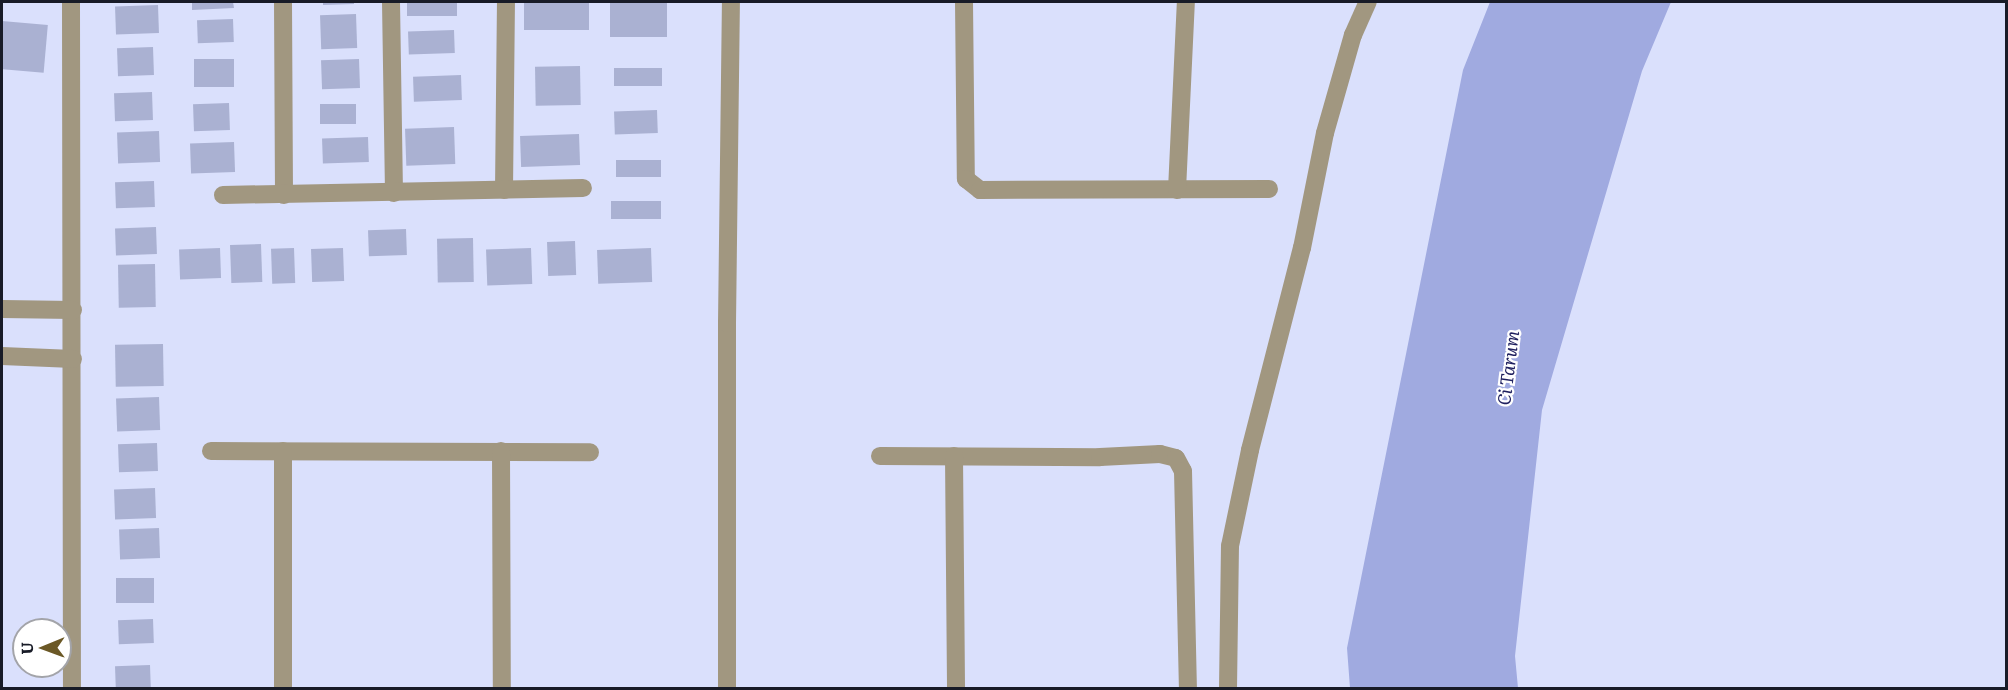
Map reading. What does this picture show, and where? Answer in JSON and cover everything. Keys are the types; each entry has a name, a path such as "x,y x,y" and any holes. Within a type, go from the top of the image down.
{"street":[{"path":"71,2 73,359 70,569 72,688"},
{"path":"283,2 284,195"},
{"path":"391,2 394,193"},
{"path":"504,190 506,2"},
{"path":"727,688 727,323 731,2"},
{"path":"964,2 966,179 980,190 1269,189"},
{"path":"1177,190 1186,2"},
{"path":"1228,688 1230,546 1250,450 1302,248 1325,133 1353,34 1368,2"},
{"path":"223,195 583,188"},
{"path":"2,309 73,310"},
{"path":"2,356 73,359"},
{"path":"211,451 590,452"},
{"path":"282,451 283,688"},
{"path":"501,451 502,688"},
{"path":"880,456 1100,457 1160,454 1176,458 1183,471 1188,688"},
{"path":"954,456 956,688"}],"water":[{"name":"Ci Tarum","path":"1490,2 1671,2 1642,71 1542,410 1515,656 1518,688 1350,688 1347,648 1463,70"}],"building":[{"path":"192,2 233,2 234,8 192,10"},
{"path":"323,2 354,2 354,4 323,5"},
{"path":"407,2 457,2 457,16 407,16"},
{"path":"524,2 589,2 589,30 524,30"},
{"path":"610,2 667,2 667,37 610,37"},
{"path":"158,5 159,33 116,34 115,7"},
{"path":"356,14 357,48 321,49 320,15"},
{"path":"233,19 234,42 198,43 197,20"},
{"path":"2,21 48,25 44,73 2,69"},
{"path":"454,30 455,53 409,55 408,32"},
{"path":"153,47 154,75 118,76 117,48"},
{"path":"194,59 234,59 234,87 194,87"},
{"path":"359,59 360,88 322,89 321,60"},
{"path":"580,66 581,105 536,106 535,67"},
{"path":"614,68 662,68 662,86 614,86"},
{"path":"461,75 462,100 414,102 413,77"},
{"path":"152,92 153,120 115,121 114,93"},
{"path":"229,103 230,130 194,131 193,104"},
{"path":"320,104 356,104 356,124 320,124"},
{"path":"657,110 658,133 615,134 614,112"},
{"path":"454,127 455,164 406,166 405,129"},
{"path":"159,131 160,162 118,163 117,132"},
{"path":"579,134 580,165 521,167 520,136"},
{"path":"368,137 369,162 323,164 322,139"},
{"path":"234,142 235,172 191,174 190,144"},
{"path":"616,160 661,160 661,177 616,177"},
{"path":"154,181 155,207 116,208 115,182"},
{"path":"611,201 661,201 661,219 611,219"},
{"path":"156,227 157,254 116,255 115,228"},
{"path":"406,229 407,255 369,256 368,230"},
{"path":"473,238 474,282 438,283 437,239"},
{"path":"575,241 576,275 548,276 547,242"},
{"path":"261,244 262,282 231,283 230,245"},
{"path":"220,248 221,278 180,279 179,249"},
{"path":"294,248 295,283 272,284 271,249"},
{"path":"343,248 344,281 312,282 311,249"},
{"path":"531,248 532,284 487,286 486,250"},
{"path":"651,248 652,282 598,284 597,250"},
{"path":"155,264 156,307 119,308 118,265"},
{"path":"163,344 164,386 116,387 115,345"},
{"path":"159,397 160,430 117,431 116,399"},
{"path":"157,443 158,471 119,472 118,444"},
{"path":"155,488 156,518 115,519 114,489"},
{"path":"159,528 160,558 120,559 119,529"},
{"path":"116,578 154,578 154,603 116,603"},
{"path":"153,619 154,643 119,644 118,620"},
{"path":"150,665 151,688 116,688 115,666"}]}
